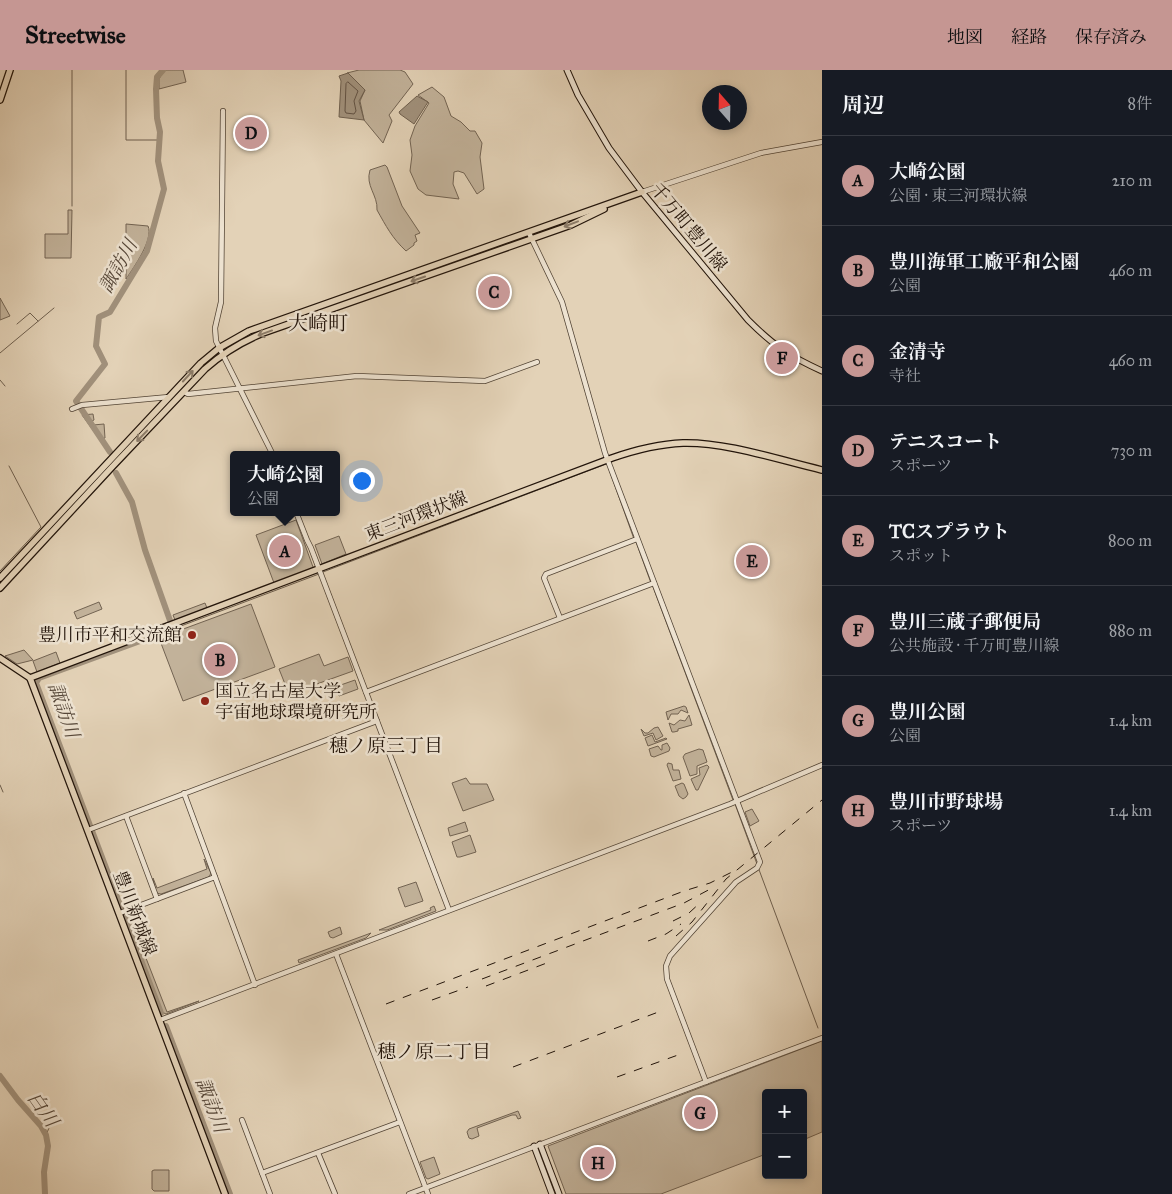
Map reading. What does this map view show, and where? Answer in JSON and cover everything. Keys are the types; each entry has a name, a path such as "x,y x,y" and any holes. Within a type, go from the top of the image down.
{"main road":[{"path":"0,100 10,70"},
{"name":"千万町豊川線","path":"567,70 578,95 609,148 642,192 748,320 767,339 786,353 822,371"},
{"path":"0,578 202,362 219,348 249,331 580,221 642,192"},
{"path":"0,588 184,392 222,355 238,345 263,334 531,236"},
{"name":"東三河環状線","path":"30,678 641,448 668,444 699,444 729,448 822,470"},
{"path":"0,658 30,678"},
{"name":"豊川新城線","path":"30,678 122,912 225,1194"},
{"path":"537,1145 552,1194"},
{"path":"537,1145 559,1194"}],"street":[{"path":"223,111 221,302 214,335 222,355 271,451"},
{"path":"642,192 761,153 822,142"},
{"path":"531,236 562,302 608,460 759,858 757,868 736,882 670,956 666,966 667,979 706,1082"},
{"path":"184,392 188,394 357,376 485,381 537,362"},
{"path":"72,409 82,405 169,397"},
{"path":"298,516 449,910"},
{"path":"560,618 544,578 546,574 637,539"},
{"path":"366,692 654,582"},
{"path":"90,829 376,721"},
{"path":"160,1020 737,802 822,765"},
{"path":"184,793 256,985"},
{"path":"126,816 157,899"},
{"path":"122,912 215,877"},
{"path":"336,954 428,1194"},
{"path":"409,1194 822,1038"},
{"path":"242,1120 270,1194"},
{"path":"262,1173 400,1122"},
{"path":"318,1152 335,1194"}],"shaded area":[{"path":"164,70 183,70 186,82 159,89 159,79"},
{"path":"359,70 400,70 405,72 413,84 389,115 392,121 383,143 364,120 360,101 365,90 347,73"},
{"path":"432,87 444,97 451,116 470,131 475,131 482,143 480,157 484,189 477,194 464,173 458,171 454,172 453,184 459,199 426,195 418,189 410,171 412,155 410,140 415,126 429,103 418,95"},
{"path":"254,124 257,140 247,141 245,125"},
{"path":"385,165 402,206 420,233 415,235 417,241 406,251 386,227 377,210 376,200 370,186 370,170"},
{"path":"68,210 72,210 71,258 45,258 45,234 68,234"},
{"path":"126,224 148,226 149,232 146,245 126,279"},
{"path":"0,298 10,316 0,320"},
{"path":"93,414 93,425 104,424 105,438 100,440 82,415"},
{"path":"296,520 313,567 274,583 256,535"},
{"path":"339,536 346,554 322,564 315,545"},
{"path":"99,602 102,609 77,619 74,612"},
{"path":"205,603 207,608 175,620 173,615"},
{"path":"251,604 275,667 183,701 159,638"},
{"path":"24,650 33,660 17,664 5,656"},
{"path":"56,652 60,663 37,672 33,661"},
{"path":"319,654 324,666 348,657 353,671 289,694 279,669"},
{"path":"355,680 358,689 339,696 335,687"},
{"path":"684,706 688,713 681,710 678,714 671,714 668,720 666,712"},
{"path":"689,715 692,725 672,732 669,723 674,725 680,720 685,721"},
{"path":"658,727 663,736 656,740 653,733 644,736 641,729 648,733"},
{"path":"652,735 655,742 667,739 648,746 645,738"},
{"path":"667,743 670,748 669,751 654,757 651,756 649,749 658,746 662,750 662,745"},
{"path":"699,749 703,750 707,762 697,766 697,774 690,776 683,757 685,754"},
{"path":"668,763 672,764 673,770 679,770 681,779 673,781"},
{"path":"707,765 709,767 698,790 696,790 691,779 700,775 699,768"},
{"path":"466,778 470,784 487,784 494,800 463,811 452,783"},
{"path":"682,783 688,794 683,799 679,796 675,786"},
{"path":"752,809 759,821 750,826 745,812"},
{"path":"465,822 468,831 450,836 448,828"},
{"path":"470,835 476,852 457,857 452,842"},
{"path":"204,859 211,873 209,877 161,894 156,893 153,878 157,888 207,869"},
{"path":"416,882 423,901 405,907 398,888"},
{"path":"434,906 436,911 387,930 379,930 431,910 430,908"},
{"path":"133,911 135,916 132,917 138,933 142,932 137,935 167,1012 199,1001 166,1014 162,1012 126,918 129,912"},
{"path":"340,927 342,934 333,938 330,937 328,932"},
{"path":"371,933 366,938 299,963 298,960"},
{"path":"822,1041 822,1132 807,1138 807,1089 762,1089 762,1156 661,1194 566,1194 548,1146"},
{"path":"518,1111 521,1118 518,1119 516,1115 512,1115 477,1128 479,1136 472,1139 469,1138 467,1132 469,1129"},
{"path":"434,1157 440,1174 428,1179 420,1162"},
{"path":"169,1170 169,1191 154,1191 152,1189 152,1171"}],"water":[{"path":"348,73 365,90 359,101 364,120 339,117 341,81 339,76"},
{"path":"417,96 428,102 414,124 399,112"}],"waterway":[{"path":"72,70 72,206"},
{"path":"126,70 126,140 160,140"},
{"name":"諏訪川","path":"110,452 76,401 105,364 96,346 99,317 110,312 147,251 164,189 158,161 160,132 157,118 156,89 157,77 163,70"},
{"path":"0,353 54,308"},
{"path":"17,324 30,313 38,321"},
{"path":"0,380 5,386"},
{"path":"323,572 606,464"},
{"path":"0,571 41,527 9,466"},
{"path":"610,472 634,539"},
{"name":"諏訪川","path":"116,473 132,502 145,550 173,629 39,678 36,683 161,1013"},
{"path":"636,542 651,583"},
{"path":"173,629 319,574"},
{"path":"653,587 733,800"},
{"path":"0,785 3,792"},
{"path":"735,804 757,864"},
{"path":"758,867 818,1028"},
{"name":"諏訪川","path":"166,1026 230,1194"},
{"name":"白川","path":"0,1076 41,1126 46,1135 48,1146 44,1172 45,1194"},
{"name":"白川","path":"46,1135 49,1128"}],"railway":[{"path":"676,936 692,922 726,879 822,800"},
{"path":"386,1004 684,891 710,883 734,871"},
{"path":"482,979 684,903 714,887"},
{"path":"673,921 689,913 702,901"},
{"path":"648,941 666,934 681,924"},
{"path":"486,986 552,961"},
{"path":"432,1000 468,987"},
{"path":"513,1067 661,1011"},
{"path":"617,1077 678,1055"}],"place":[{"name":"テニスコート","path":"251,133"},
{"name":"金清寺","path":"494,292"},
{"name":"豊川三蔵子郵便局","path":"782,358"},
{"name":"大崎公園","path":"285,551"},
{"name":"TCスプラウト","path":"752,561"},
{"name":"豊川市平和交流館","path":"192,635"},
{"name":"豊川海軍工廠平和公園","path":"220,660"},
{"name":"国立名古屋大学 宇宙地球環境研究所","path":"205,701"},
{"name":"豊川公園","path":"700,1113"},
{"name":"豊川市野球場","path":"598,1163"}],"district":[{"name":"大崎町","path":"318,323"},
{"name":"穂ノ原三丁目","path":"386,745"},
{"name":"穂ノ原二丁目","path":"434,1051"}]}
